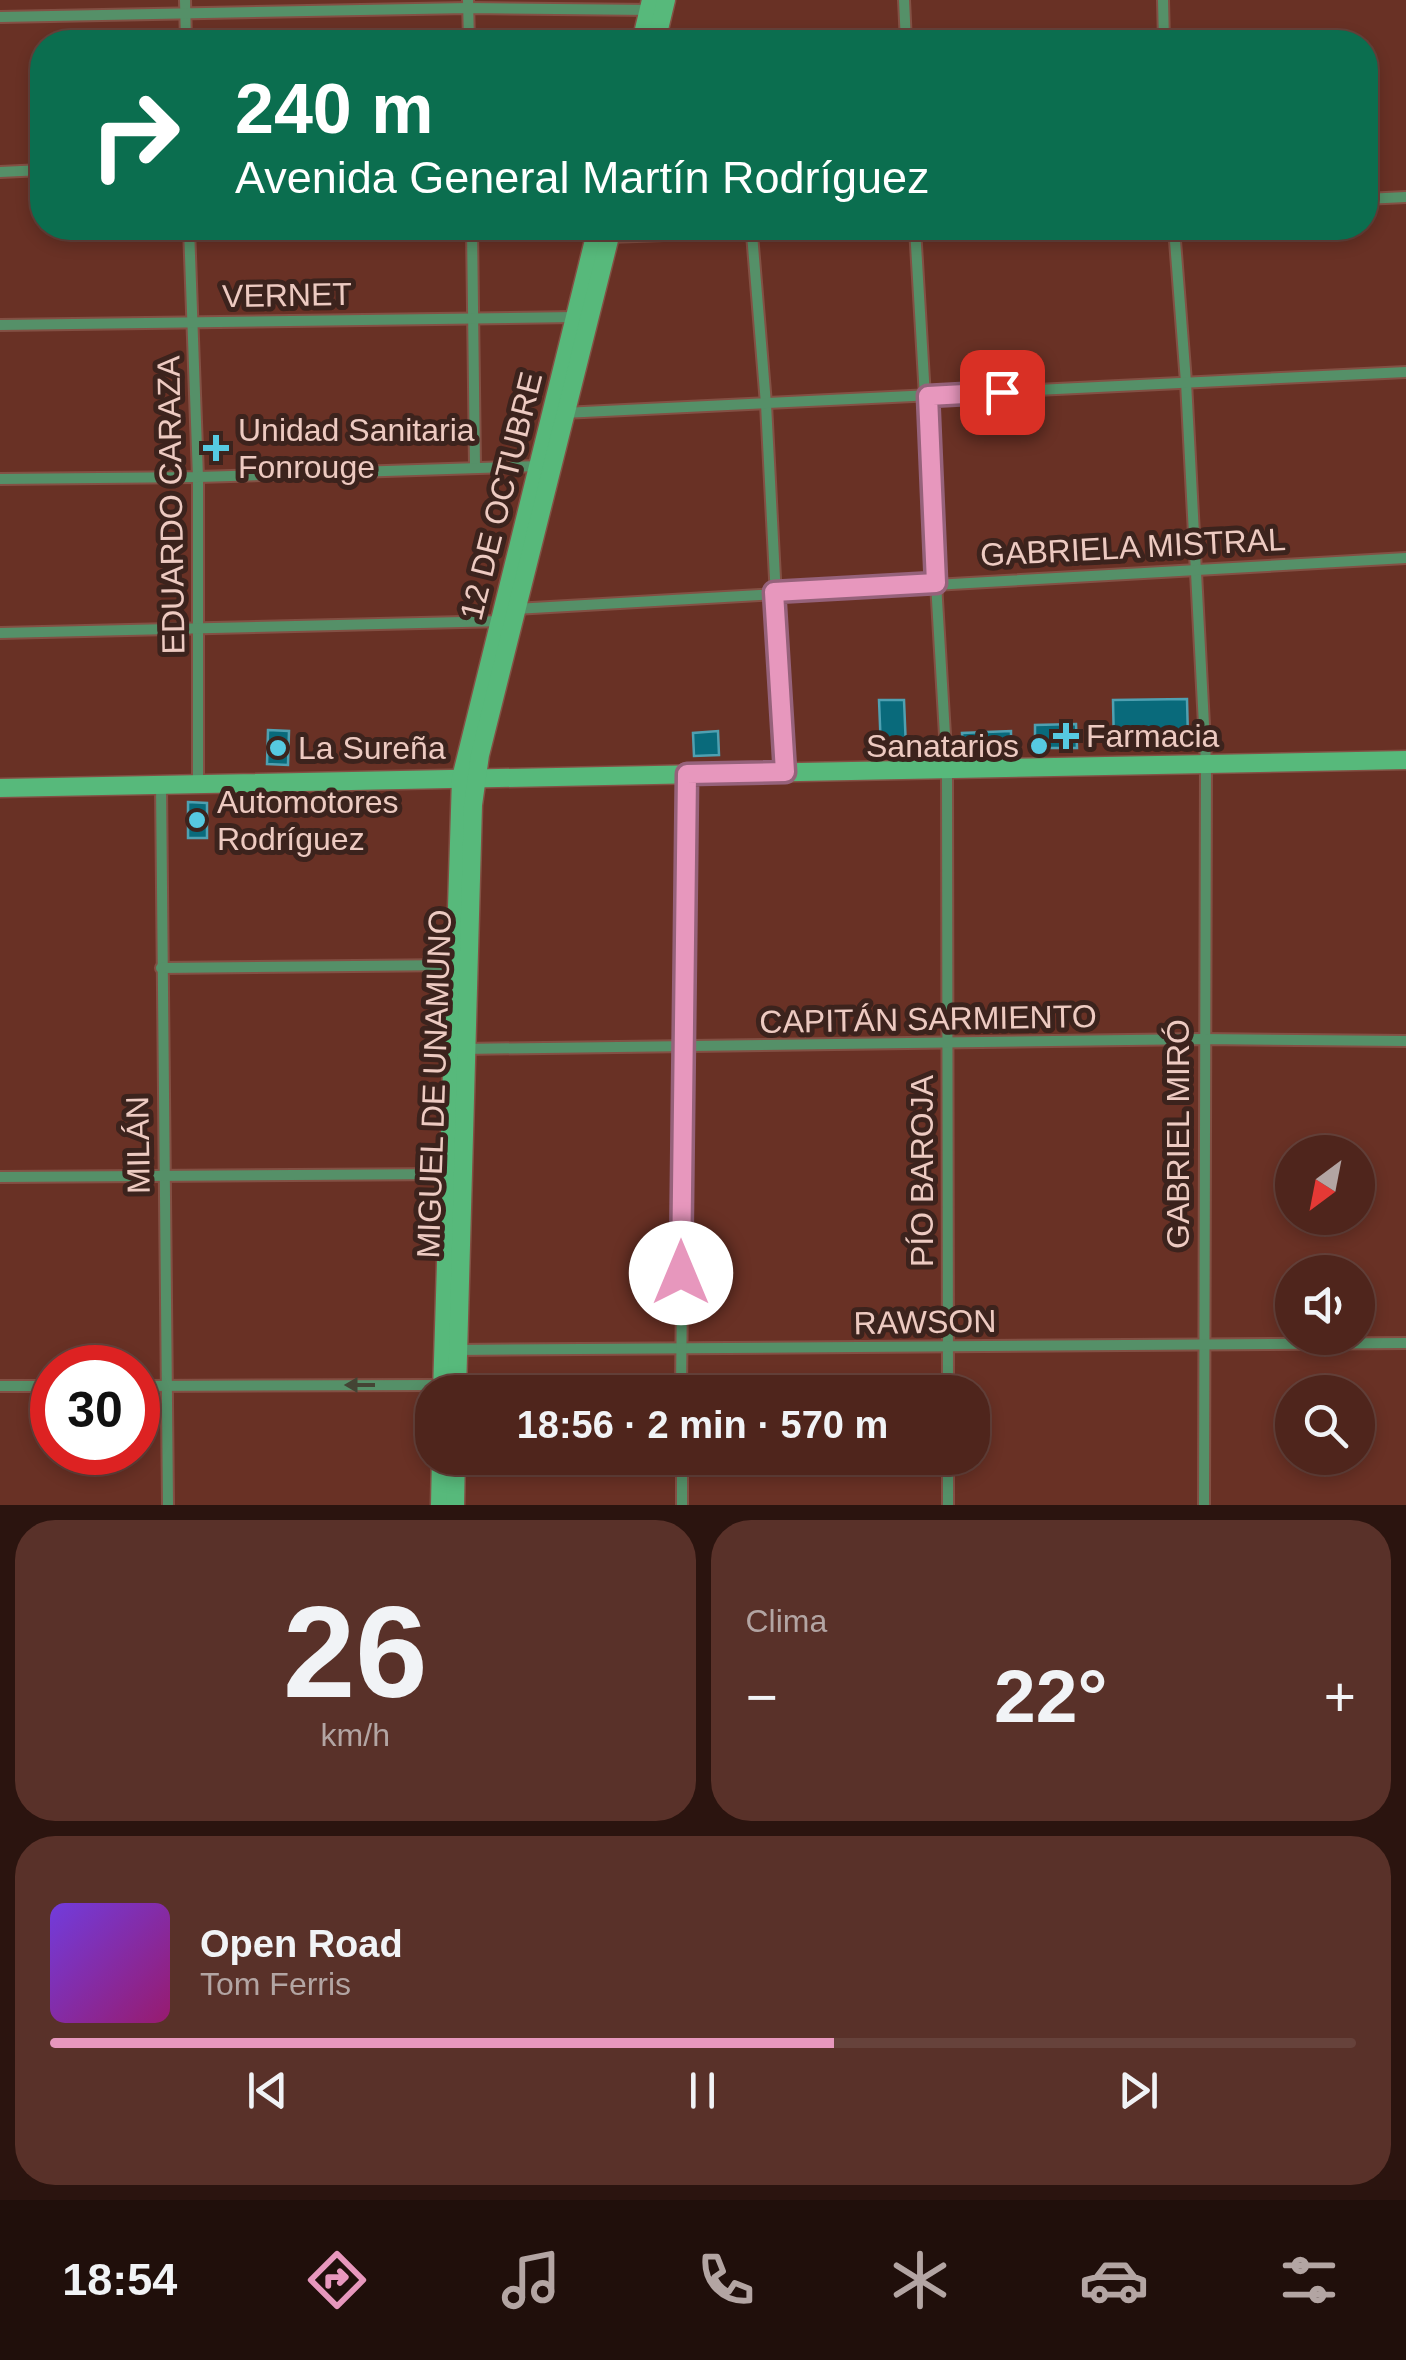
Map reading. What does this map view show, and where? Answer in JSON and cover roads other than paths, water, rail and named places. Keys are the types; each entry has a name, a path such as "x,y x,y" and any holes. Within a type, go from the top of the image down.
{"street":[{"path":"185,0 186,30"},
{"path":"904,0 905,30"},
{"path":"1162,0 1163,30"},
{"path":"468,4 469,30"},
{"path":"0,17 186,15 468,4 657,6 646,30"},
{"path":"0,172 30,171"},
{"path":"1378,198 1406,197"},
{"name":"EDUARDO CARAZA","path":"189,240 198,478 198,782"},
{"path":"472,240 475,466"},
{"name":"12 DE OCTUBRE","path":"560,412 575,317 603,240"},
{"name":"12 DE OCTUBRE","path":"469,778 604,240"},
{"path":"752,240 766,404 785,772"},
{"name":"PÍO BAROJA","path":"917,240 948,769 948,1375"},
{"name":"GABRIEL MIRÓ","path":"1175,240 1206,763 1202,1039 1204,1505"},
{"name":"VERNET","path":"0,326 575,317"},
{"path":"560,412 1406,372"},
{"path":"0,479 198,478 475,466 545,469"},
{"name":"GABRIELA MISTRAL","path":"0,633 199,629 509,615 774,592 1406,558"},
{"path":"0,788 1406,760"},
{"path":"681,1375 687,774"},
{"name":"MIGUEL DE UNAMUNO","path":"450,1375 453,1174 469,778"},
{"name":"MILÁN","path":"161,784 168,1505"},
{"path":"161,968 460,965"},
{"name":"CAPITÁN SARMIENTO","path":"458,1049 1202,1039 1406,1041"},
{"path":"0,1177 453,1174"},
{"name":"RAWSON","path":"451,1350 1406,1343"},
{"path":"0,1386 30,1386"},
{"path":"160,1386 415,1389"},
{"path":"440,1505 441,1475"},
{"path":"455,1505 456,1475"},
{"path":"682,1475 682,1505"},
{"path":"948,1475 948,1505"}],"place":[{"name":"Unidad Sanitaria Fonrouge","path":"216,448"},
{"name":"Farmacia","path":"1066,736"},
{"name":"Sanatarios","path":"1039,746"},
{"name":"La Sureña","path":"278,748"},
{"name":"Automotores Rodríguez","path":"197,820"}]}
